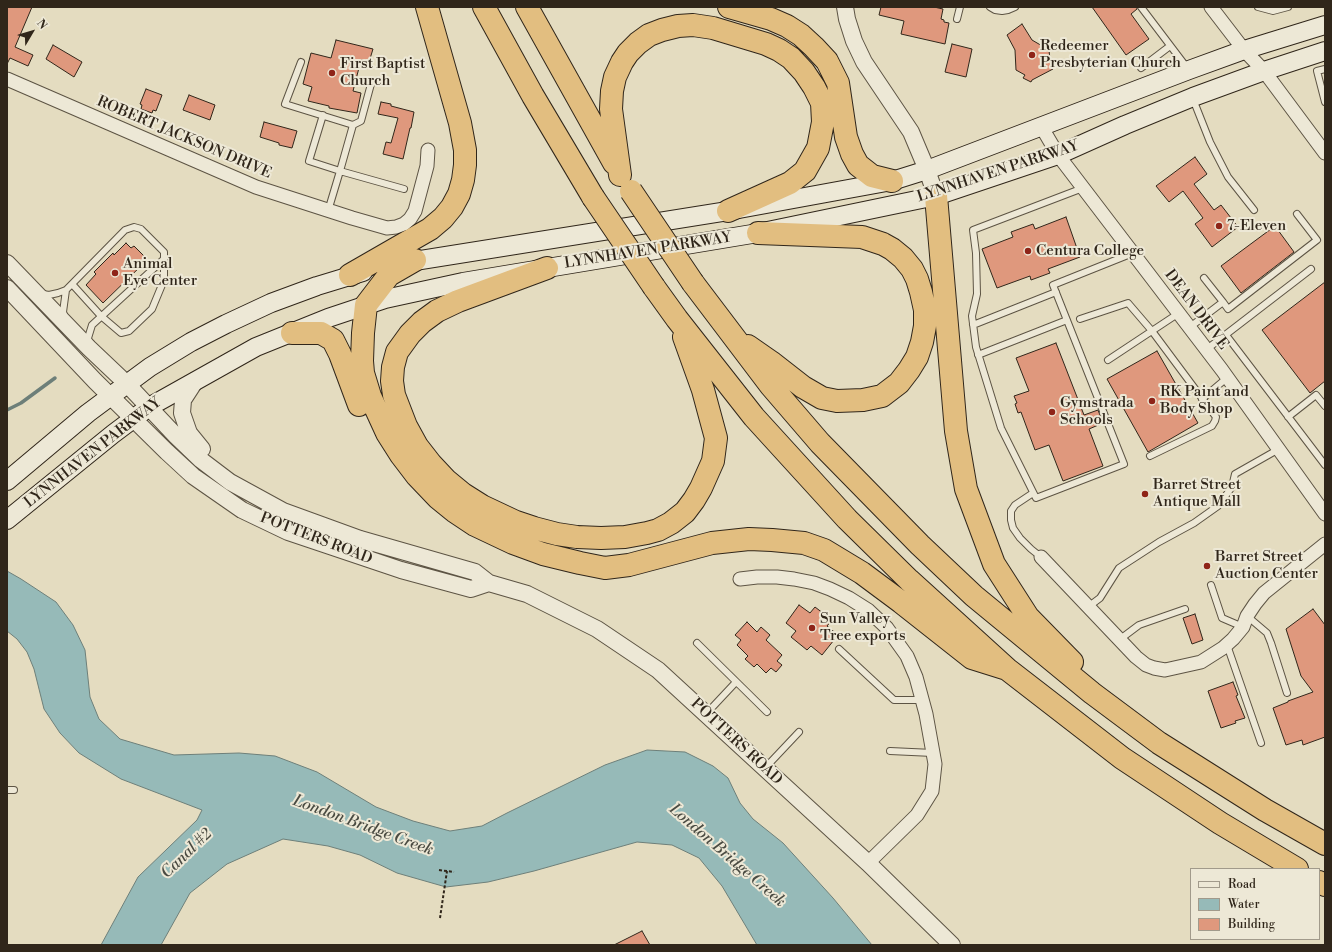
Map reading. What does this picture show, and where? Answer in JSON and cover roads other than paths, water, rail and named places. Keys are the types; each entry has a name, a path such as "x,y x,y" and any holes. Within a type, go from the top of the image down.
{"highway":[{"path":"350,275 430,229 443,218 452,207 459,194 463,180 465,150 460,123 427,7"},
{"path":"484,7 533,96 593,197 654,287 677,319 754,417 846,519 909,580 1007,669 1122,758 1220,823 1295,868"},
{"path":"527,7 626,183 693,283 730,334 771,386 820,443 920,545 974,596 1092,693 1159,743 1265,810 1325,844"},
{"path":"729,7 771,19 787,26 814,47 827,61 838,83 846,137 858,165 872,176 892,181"},
{"path":"626,183 611,109 612,91 615,77 622,62 628,53 638,43 649,35 662,30 678,26 693,25 713,28 766,44 779,50 790,58 804,72 822,103 823,122 818,148 805,171 790,183 728,211"},
{"path":"936,196 956,431 966,489 994,564 1028,616 1127,719"},
{"path":"730,334 771,362 803,387 822,398 837,401 864,400 882,396 887,393 899,383 909,370 917,357 922,342 925,326 925,310 917,279 912,269 903,258 892,249 883,244 862,238 758,233"},
{"path":"416,260 389,275 366,305 362,340 363,373 376,410 387,433 401,455 416,476 438,498 454,511 475,525 513,543 543,554 605,568 629,565 712,543 749,539 804,543 824,550 862,573 972,658 1007,669"},
{"path":"547,268 458,301 437,311 422,322 410,334 398,352 393,367 392,381 397,405 406,426 431,464 446,480 463,494 482,506 516,522 534,528 570,536 601,538 625,537 647,534 658,530 671,523 685,512 702,488 713,460 716,438 703,390 677,319"},
{"path":"292,333 322,333 333,340 340,354 364,420 377,446 394,463 416,476"}],"main road":[{"name":"LYNNHAVEN PARKWAY","path":"7,481 88,413 150,367 191,342 226,324 271,303 317,286 350,275 416,260 728,211 892,181 927,170 1244,50 1325,24"},
{"name":"LYNNHAVEN PARKWAY","path":"7,520 113,434 149,407 256,347 328,318 385,299 463,282 758,233 936,196 1058,155 1193,97 1325,51"}],"street":[{"path":"845,7 854,41 864,62 911,132 936,196"},
{"path":"1211,7 1244,50 1264,71 1325,153"},
{"name":"ROBERT JACKSON DRIVE","path":"7,79 256,187 387,228 404,224 415,212 427,166 428,150"},
{"name":"DEAN DRIVE","path":"1041,126 1058,155 1228,377 1325,514"},
{"name":"POTTERS ROAD","path":"7,263 68,327 127,384 164,424 201,460 230,482 283,511 360,538 475,572 489,583 528,594 596,629 658,670 868,863 952,945"},
{"name":"POTTERS ROAD","path":"7,288 133,419 193,476 242,510 288,532 401,570 471,589 489,583"},
{"path":"196,380 183,400 182,413 189,433 230,482"},
{"path":"1041,557 1136,657 1146,665 1165,670 1201,662 1210,658 1227,645 1245,621 1254,604 1264,593 1325,544"},
{"path":"740,579 777,577 814,583 830,589 849,598 868,610 887,628 907,656 916,677 926,714 935,764 932,791 917,815 868,863"}],"lane":[{"path":"957,19 960,7"},
{"path":"990,7 995,10 1002,11 1015,7"},
{"path":"1142,7 1189,70"},
{"path":"1258,7 1273,11 1288,7"},
{"path":"1142,68 1170,46"},
{"path":"301,62 285,104 353,125 361,121 371,84"},
{"path":"1325,69 1317,71 1325,102"},
{"path":"1193,97 1210,142 1228,177 1254,210"},
{"path":"323,115 309,161 404,189"},
{"path":"328,210 353,125"},
{"path":"1083,188 973,230 976,254 977,294 972,316 978,355 1001,428 1036,498 1124,464 1053,285 1133,254"},
{"path":"1204,278 1228,309 1317,240 1297,214"},
{"path":"37,293 49,295 66,290 125,230 134,227 141,229 164,252 164,280 152,309 129,331 121,333 101,316 72,284"},
{"path":"89,348 88,338 92,325 164,259"},
{"path":"1207,350 1312,269"},
{"path":"66,290 64,312 68,327"},
{"path":"973,325 1056,292"},
{"path":"1190,327 1222,302"},
{"path":"1080,320 1128,303 1152,331 1216,417 1212,426 1150,456"},
{"path":"1108,360 1179,313"},
{"path":"978,355 1067,320"},
{"path":"1226,335 1325,465"},
{"path":"1202,399 1228,377"},
{"path":"1288,417 1316,395 1325,406"},
{"path":"1088,607 1100,598 1119,568 1159,542 1194,523 1218,506 1232,487 1235,474 1279,449"},
{"path":"1034,493 1014,505 1011,511 1010,520 1012,528 1020,538 1041,557"},
{"path":"1210,585 1222,618 1245,621 1267,633 1287,692"},
{"path":"1120,640 1139,624 1185,609"},
{"path":"697,643 767,712"},
{"path":"1227,645 1260,743"},
{"path":"839,649 894,700 922,700"},
{"path":"706,714 736,682"},
{"path":"764,768 799,732"},
{"path":"890,751 933,752"}],"water":[{"path":"7,571 56,602 73,625 85,650 90,697 99,719 120,739 174,755 239,753 275,756 317,772 376,807 413,821 450,831 482,826 605,765 647,750 685,752 713,766 728,778 740,803 753,819 783,843 833,898 872,945 757,945 722,886 699,858 672,845 637,842 534,871 488,882 446,887 397,873 360,855 328,846 283,839 227,864 190,893 161,945 101,945 138,877 197,820 202,810 121,779 79,753 60,733 44,709 34,669 27,652 17,639 7,631"}],"waterway":[{"path":"7,410 21,403 55,378"}],"place":[{"name":"Redeemer Presbyterian Church","path":"1032,55"},
{"name":"First Baptist Church","path":"332,73"},
{"name":"7-Eleven","path":"1219,226"},
{"name":"Centura College","path":"1028,251"},
{"name":"Animal Eye Center","path":"115,273"},
{"name":"RK Paint and Body Shop","path":"1152,401"},
{"name":"Gymstrada Schools","path":"1052,412"},
{"name":"Barret Street Antique Mall","path":"1145,494"},
{"name":"Barret Street Auction Center","path":"1207,566"},
{"name":"Sun Valley Tree exports","path":"812,628"}],"water label":[{"name":"London Bridge Creek","path":"363,826"},
{"name":"Canal #2","path":"187,854"},
{"name":"London Bridge Creek","path":"727,856"}]}
